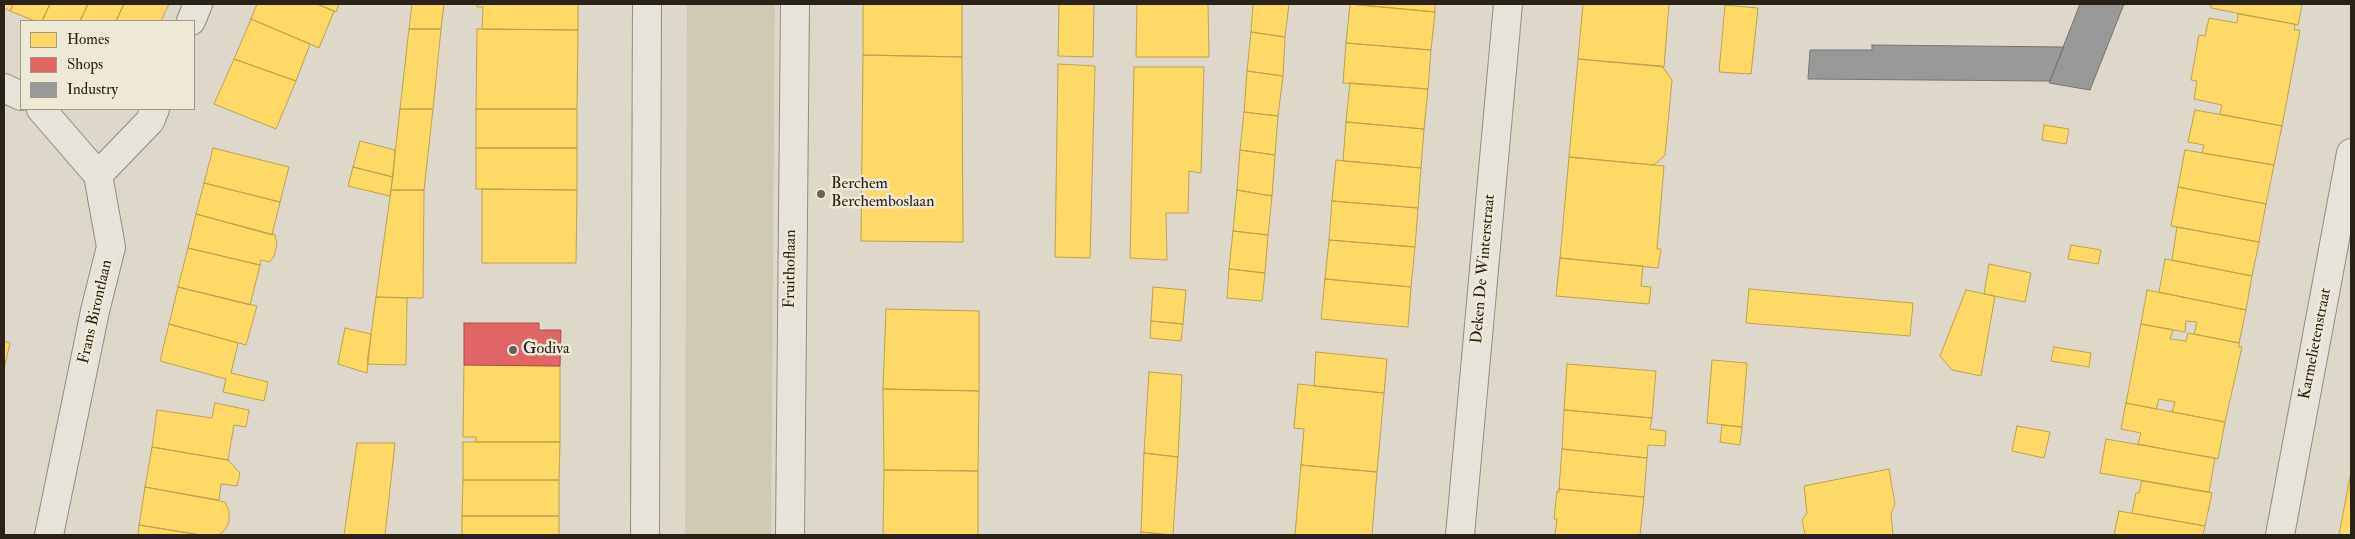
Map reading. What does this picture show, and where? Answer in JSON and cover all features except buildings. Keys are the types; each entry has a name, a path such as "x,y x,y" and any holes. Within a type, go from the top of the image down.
{"street":[{"path":"191,20 198,4"},
{"path":"645,535 647,4"},
{"name":"Fruithoflaan","path":"790,535 795,4"},
{"name":"Deken De Winterstraat","path":"1460,535 1508,4"},
{"path":"4,88 20,96"},
{"path":"42,110 98,175 150,121 155,110"},
{"name":"Karmelietenstraat","path":"2280,535 2351,153"},
{"name":"Frans Birontlaan","path":"49,535 95,312 111,247 98,175"}],"shaded area":[{"path":"687,4 775,4 771,535 685,535"}],"place":[{"name":"Berchem Berchemboslaan","path":"821,194"},
{"name":"Godiva","path":"513,350"}]}
